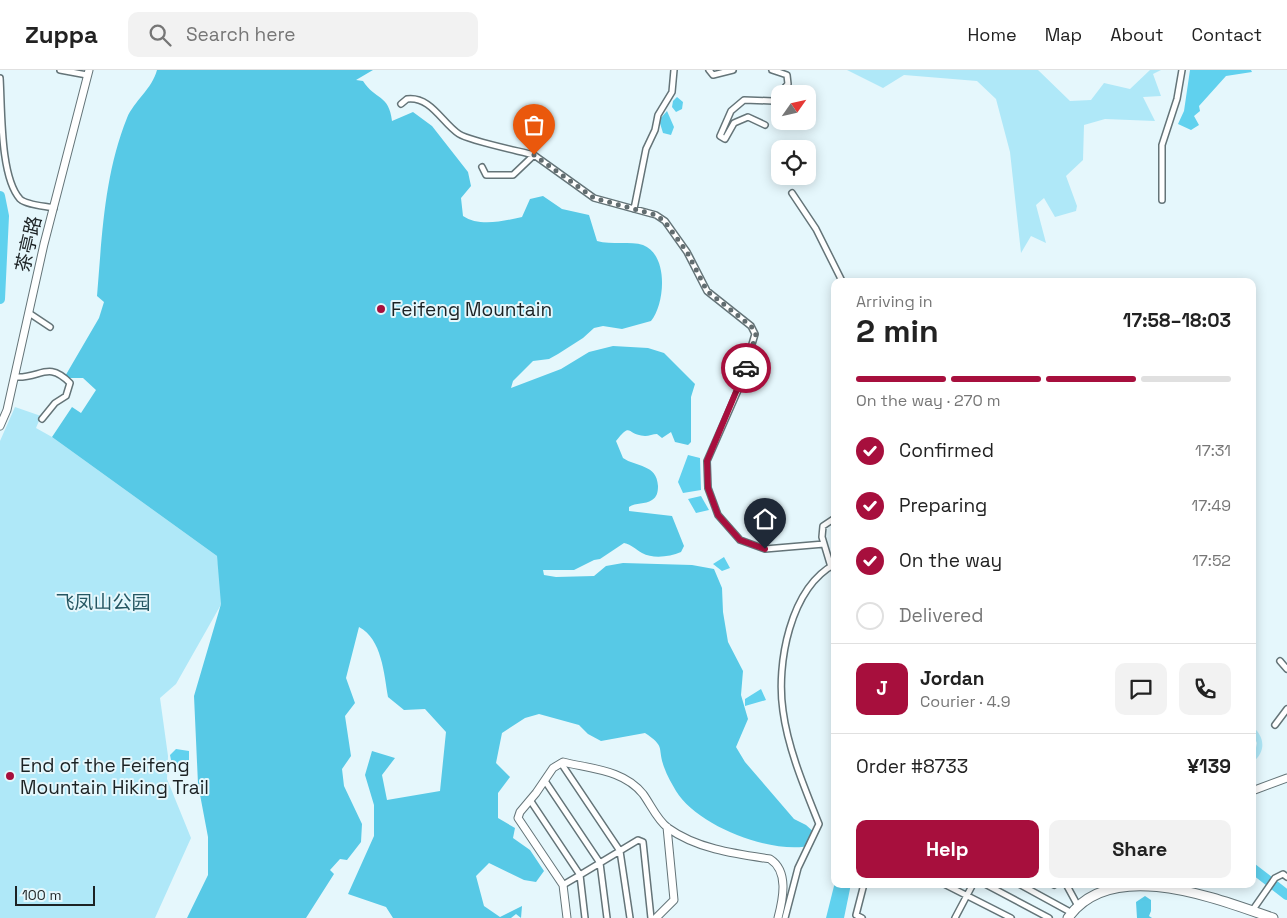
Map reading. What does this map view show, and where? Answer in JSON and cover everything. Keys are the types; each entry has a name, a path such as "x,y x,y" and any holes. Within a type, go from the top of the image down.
{"main road":[{"path":"1070,915 1078,906 1114,888"},
{"path":"1181,888 1273,918"}],"street":[{"path":"60,70 88,73"},
{"path":"634,209 646,149 655,130 658,114 672,92 674,70"},
{"path":"709,70 714,75 733,70"},
{"path":"765,125 748,118 734,123 725,139 720,136 731,110 744,100 773,101 788,84 787,75 772,70"},
{"path":"1162,200 1162,145 1177,99 1182,70"},
{"name":"茶亭路","path":"0,426 8,410 29,313 88,73"},
{"path":"0,78 2,160 5,174 11,187 21,200 54,208"},
{"path":"400,104 407,99 420,100 440,115 460,135 534,155 594,198 656,215 665,222 687,252 707,291 751,326 756,334 739,388 707,461 708,488 718,515 740,540 765,549 824,544"},
{"path":"482,167 486,175 513,175 534,155"},
{"path":"792,193 816,229 840,278"},
{"path":"29,313 50,327"},
{"path":"15,377 25,378 46,370 54,371 70,383 66,396 55,403 42,418"},
{"path":"831,521 824,526 822,537 831,560"},
{"path":"785,918 798,868 819,824 787,732 782,710 783,666 791,617 809,585 823,570 831,566"},
{"path":"1280,661 1287,669"},
{"path":"1275,725 1287,709"},
{"path":"561,763 620,851 630,918"},
{"path":"567,918 563,885 518,818 520,812 553,768 561,763 617,774 627,779 639,790 667,827 708,847 770,859 776,863 783,874 782,901 778,918"},
{"path":"1256,790 1287,778"},
{"path":"545,780 600,863 607,918"},
{"path":"530,800 580,875 585,918"},
{"path":"656,918 674,900 667,827"},
{"path":"563,885 638,840 643,842 651,918"},
{"path":"1257,914 1260,900 1275,878 1283,874 1287,877"},
{"path":"862,918 856,915 863,888"},
{"path":"952,888 1011,918"},
{"path":"955,918 970,888"},
{"path":"993,888 1049,918"},
{"path":"1026,888 1070,915"},
{"path":"1068,888 1078,906"}],"green space":[{"path":"847,70 1038,70 1070,101 1091,100 1104,83 1130,89 1150,70 1161,70 1153,74 1161,96 1143,97 1155,121 1105,119 1084,125 1083,160 1066,176 1077,206 1076,211 1055,217 1044,198 1036,205 1046,243 1031,236 1021,253 1010,152 996,99 977,81 904,75 883,88"},
{"name":"飞凤山公园","path":"15,407 41,416 36,428 52,437 217,556 223,601 176,684 160,698 168,756 167,779 191,838 155,918 0,918 0,441"},
{"path":"1256,730 1262,740 1262,749 1256,759 1256,748"}],"shaded area":[{"path":"157,70 373,70 356,80 363,81 385,101 392,121 413,112 432,126 468,172 471,186 461,198 463,216 484,222 522,217 530,199 543,196 562,209 589,215 597,241 638,244 651,250 661,269 662,280 659,303 651,321 622,329 603,326 594,328 583,338 549,359 533,361 513,381 511,388 561,369 589,352 613,346 648,348 664,353 695,384 691,397 691,442 688,445 675,442 671,432 662,438 657,434 645,436 627,430 616,441 623,458 650,470 657,479 658,490 655,497 649,502 632,505 629,507 629,511 672,516 684,546 681,552 656,557 646,555 624,543 600,559 574,570 543,570 544,575 556,577 594,576 606,566 623,563 692,565 714,569 722,588 723,612 728,642 743,671 741,695 748,719 736,747 745,762 794,819 806,825 816,834 813,845 797,847 778,846 758,842 718,826 701,816 686,804 676,791 665,770 660,748 656,741 645,733 601,741 588,734 579,725 539,714 525,718 502,733 496,763 510,777 498,793 498,818 515,828 513,838 530,850 544,871 536,882 524,880 489,863 476,876 484,906 500,917 522,906 521,918 516,914 511,918 393,918 386,907 348,894 374,836 374,805 365,775 372,751 395,758 382,775 387,800 440,791 446,732 425,709 404,710 388,697 381,658 377,648 367,633 359,627 346,678 355,703 345,716 351,756 342,769 344,786 362,824 361,842 347,860 340,859 330,870 334,874 306,918 187,918 208,875 208,837 198,784 194,696 221,604 217,556 52,437 72,407 81,413 96,390 83,378 64,378 99,318 104,302 97,296 105,206 113,162 127,118 155,77"},
{"path":"1190,70 1251,70 1252,72 1226,76 1199,106 1200,111 1194,116 1199,125 1191,130 1178,124 1184,111"},
{"path":"677,97 683,102 682,109 676,112 672,107 673,101"},
{"path":"667,111 674,127 671,135 663,133 659,120"},
{"path":"688,455 700,458 701,490 683,493 678,482"},
{"path":"701,496 709,510 696,513 688,499"},
{"path":"724,557 730,568 722,571 713,564"},
{"path":"761,689 766,700 745,706 745,699"},
{"path":"176,749 189,751 189,762 178,768 176,763 172,765 170,755"},
{"path":"834,888 850,888 844,918 826,918"},
{"path":"1145,896 1151,900 1149,916 1152,918 1137,918 1136,902"}],"waterway":[{"path":"0,196 4,216 0,299"},
{"path":"1256,871 1287,895"}],"way so far":[{"path":"534,155 594,198 656,215 665,222 687,252 707,291 751,326 756,334 746,368"}],"place":[{"name":"Feifeng Mountain","path":"381,309"},
{"name":"End of the Feifeng Mountain Hiking Trail","path":"10,776"}],"route":[{"path":"746,368 707,461 708,488 718,515 740,540 765,549"}]}
